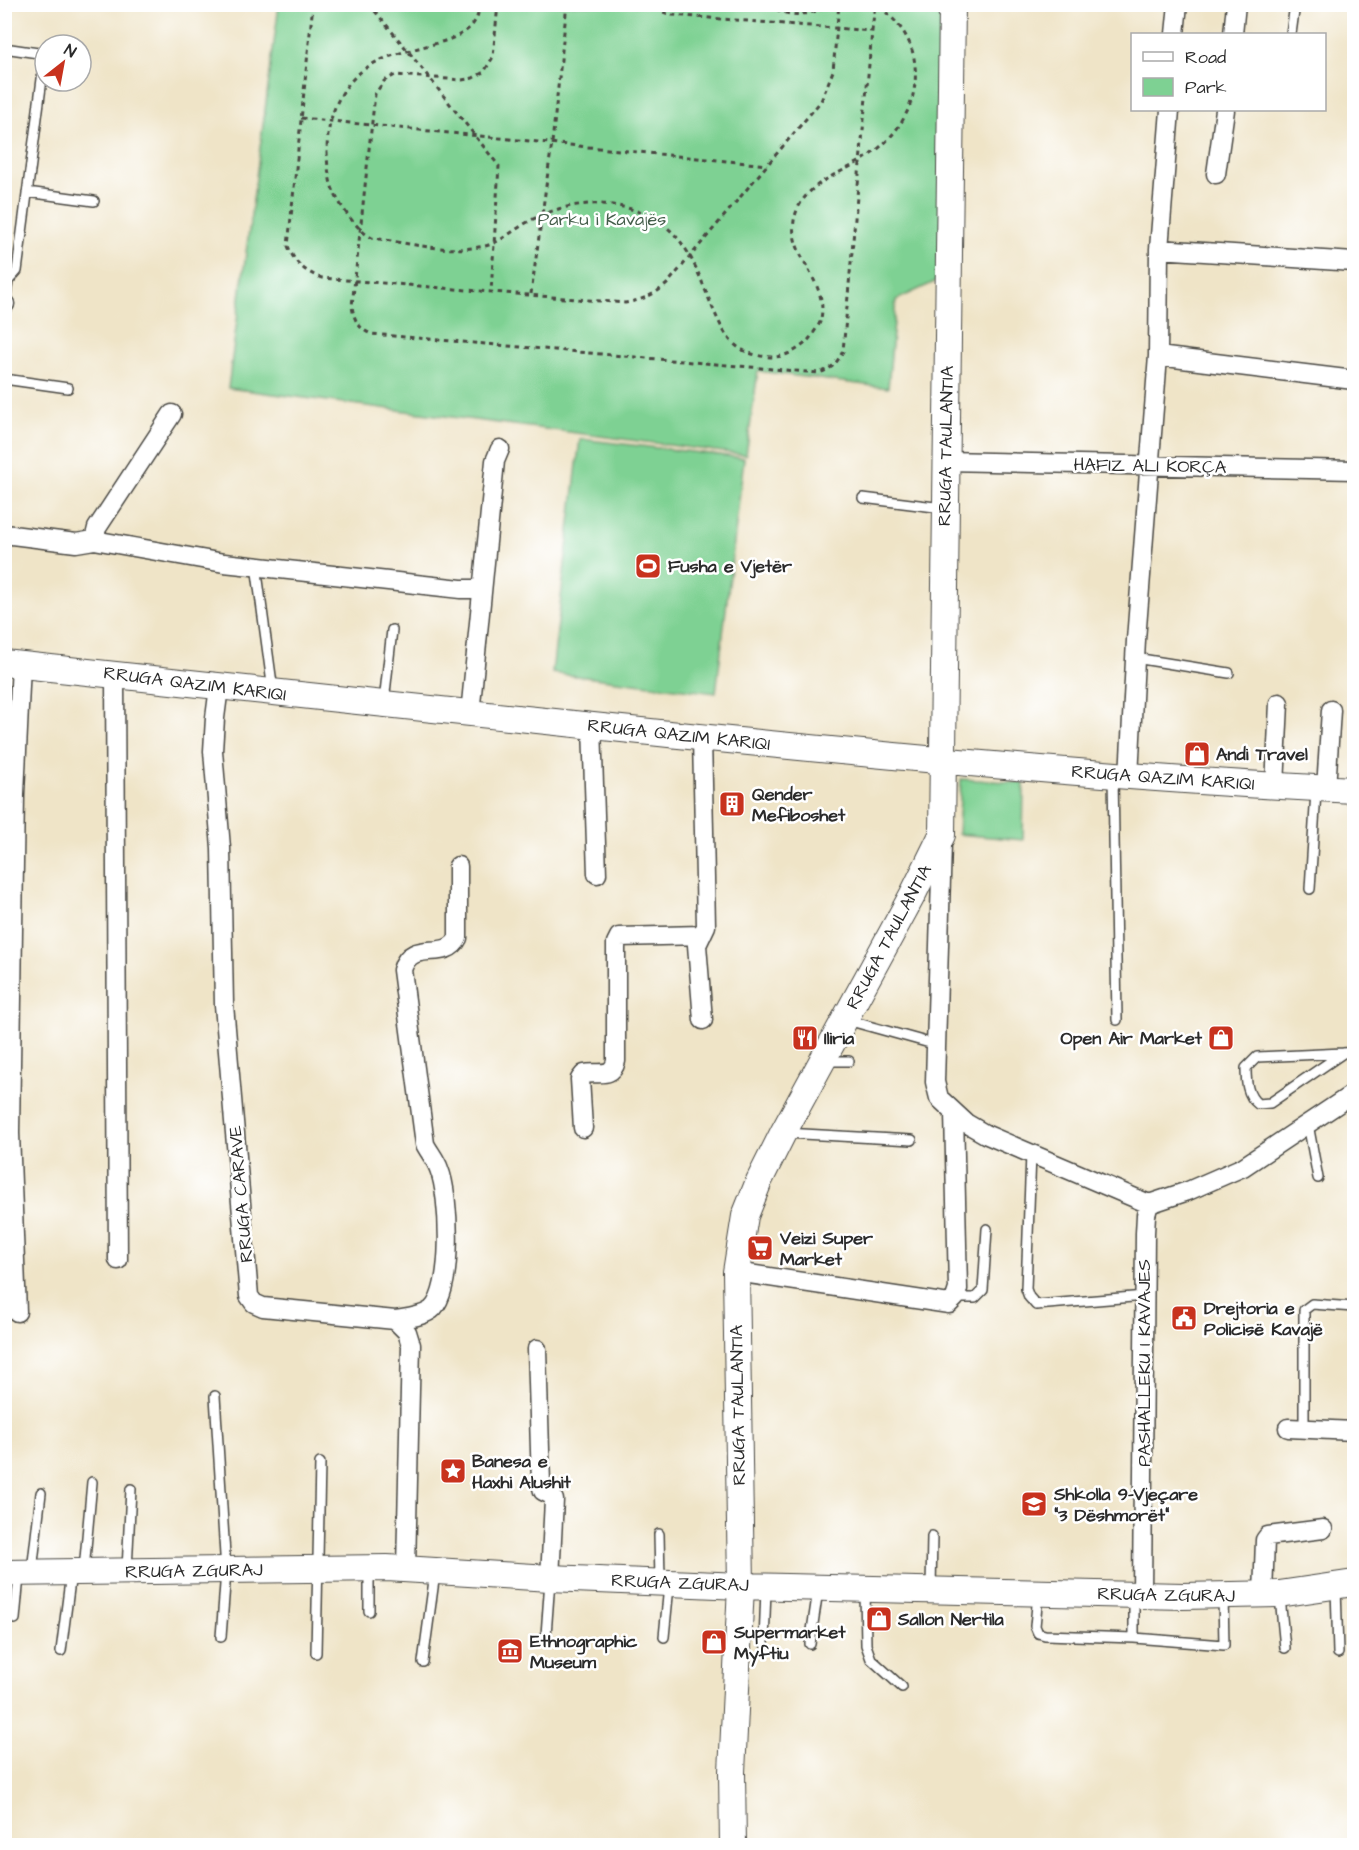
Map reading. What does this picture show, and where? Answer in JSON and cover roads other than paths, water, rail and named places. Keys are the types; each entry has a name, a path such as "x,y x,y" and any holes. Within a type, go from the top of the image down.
{"street":[{"name":"RRUGA TAULANTIA","path":"733,1845 732,1772 754,1586 736,1272 745,1216 759,1181 783,1133 822,1061 841,1033 942,835 952,4"},
{"path":"1175,33 1178,4"},
{"path":"1233,33 1236,4"},
{"path":"1121,776 1135,658 1150,466 1158,356 1159,249 1170,111"},
{"path":"1216,174 1225,111"},
{"path":"1159,249 1354,262"},
{"path":"1158,356 1354,380"},
{"path":"94,540 97,528 172,414"},
{"path":"470,714 495,462 500,449"},
{"name":"HAFIZ ALI KORÇA","path":"946,461 1354,470"},
{"path":"4,534 76,543 94,540 224,562 482,590"},
{"path":"13,663 15,794 10,1133 17,1312"},
{"name":"RRUGA QAZIM KARIQI","path":"13,663 273,694 943,762 1121,776 1354,790"},
{"path":"115,675 118,1260"},
{"name":"RRUGA CARAVE","path":"219,687 213,751 221,848 224,1005 249,1296 254,1304 262,1307 395,1320 420,1315 431,1309 440,1298 449,1241 446,1202 439,1169 425,1144 402,970 405,959 413,954 455,945 458,938 458,866"},
{"path":"1275,786 1279,703"},
{"path":"1321,789 1331,710"},
{"path":"591,726 597,874"},
{"path":"702,737 706,926 697,945 703,1020"},
{"path":"942,835 935,1082 939,1098 966,1123 985,1134 1149,1204 1188,1191 1243,1167 1354,1093"},
{"path":"584,1128 580,1079 584,1074 610,1072 616,1061 616,943 619,938 702,935"},
{"path":"736,1272 949,1304 955,1298 958,1289 954,1112"},
{"name":"PASHALLEKU I KAVAJES","path":"1138,1595 1145,1233 1149,1204"},
{"path":"395,1320 407,1332 411,1345 406,1569"},
{"path":"537,1349 541,1484 543,1491 551,1495 554,1500 550,1578"},
{"path":"1296,1429 1354,1431"},
{"path":"1271,1595 1265,1540 1268,1536 1323,1529"},
{"name":"RRUGA ZGURAJ","path":"19,1573 369,1568 754,1586 1223,1596 1271,1595 1345,1585"}],"lane":[{"path":"1291,33 1295,4"},
{"path":"4,48 33,53"},
{"path":"4,304 6,279 17,271 40,93"},
{"path":"27,192 94,201"},
{"path":"4,379 68,388"},
{"path":"863,498 945,508"},
{"path":"255,565 273,694"},
{"path":"384,705 392,630"},
{"path":"1135,658 1229,673"},
{"path":"1117,1020 1121,776"},
{"path":"1310,889 1321,789"},
{"path":"841,1033 937,1045"},
{"path":"1343,1053 1270,1103 1258,1104 1252,1100 1246,1082 1246,1068 1257,1057 1354,1052"},
{"path":"822,1061 849,1061"},
{"path":"1308,1124 1318,1178"},
{"path":"783,1133 912,1140"},
{"path":"1031,1154 1026,1289 1029,1297 1036,1305 1145,1296"},
{"path":"955,1298 975,1298 983,1290 987,1229"},
{"path":"1296,1429 1304,1310 1312,1304 1354,1307"},
{"path":"215,1396 226,1571 221,1637"},
{"path":"316,1653 320,1463"},
{"path":"61,1651 92,1482"},
{"path":"127,1572 131,1489"},
{"path":"15,1619 19,1573 41,1493"},
{"path":"660,1534 665,1583 664,1637"},
{"path":"930,1590 932,1536"},
{"path":"369,1568 369,1611"},
{"path":"423,1662 436,1571"},
{"path":"546,1635 550,1578"},
{"path":"1338,1653 1345,1585"},
{"path":"754,1586 764,1643"},
{"path":"810,1644 818,1588"},
{"path":"865,1589 866,1645 871,1659 902,1688"},
{"path":"1038,1592 1035,1626 1038,1633 1045,1635 1134,1638 1224,1645 1223,1596"},
{"path":"1134,1638 1138,1595"},
{"path":"1271,1595 1284,1648"}],"place":[{"name":"Fusha e Vjetër","path":"648,566"},
{"name":"Andi Travel","path":"1197,754"},
{"name":"Qender Mefiboshet","path":"732,804"},
{"name":"Iliria","path":"805,1038"},
{"name":"Open Air Market","path":"1221,1038"},
{"name":"Veizi Super Market","path":"760,1248"},
{"name":"Drejtoria e Policisë Kavajë","path":"1184,1318"},
{"name":"Banesa e Haxhi Alushit","path":"453,1471"},
{"name":"Shkolla 9-Vjeçare \"3 Dëshmorët\"","path":"1034,1504"},
{"name":"Sallon Nertila","path":"879,1619"},
{"name":"Supermarket Myftiu","path":"714,1642"},
{"name":"Ethnographic Museum","path":"510,1651"}],"park label":[{"name":"Parku i Kavajës","path":"602,219"}]}
